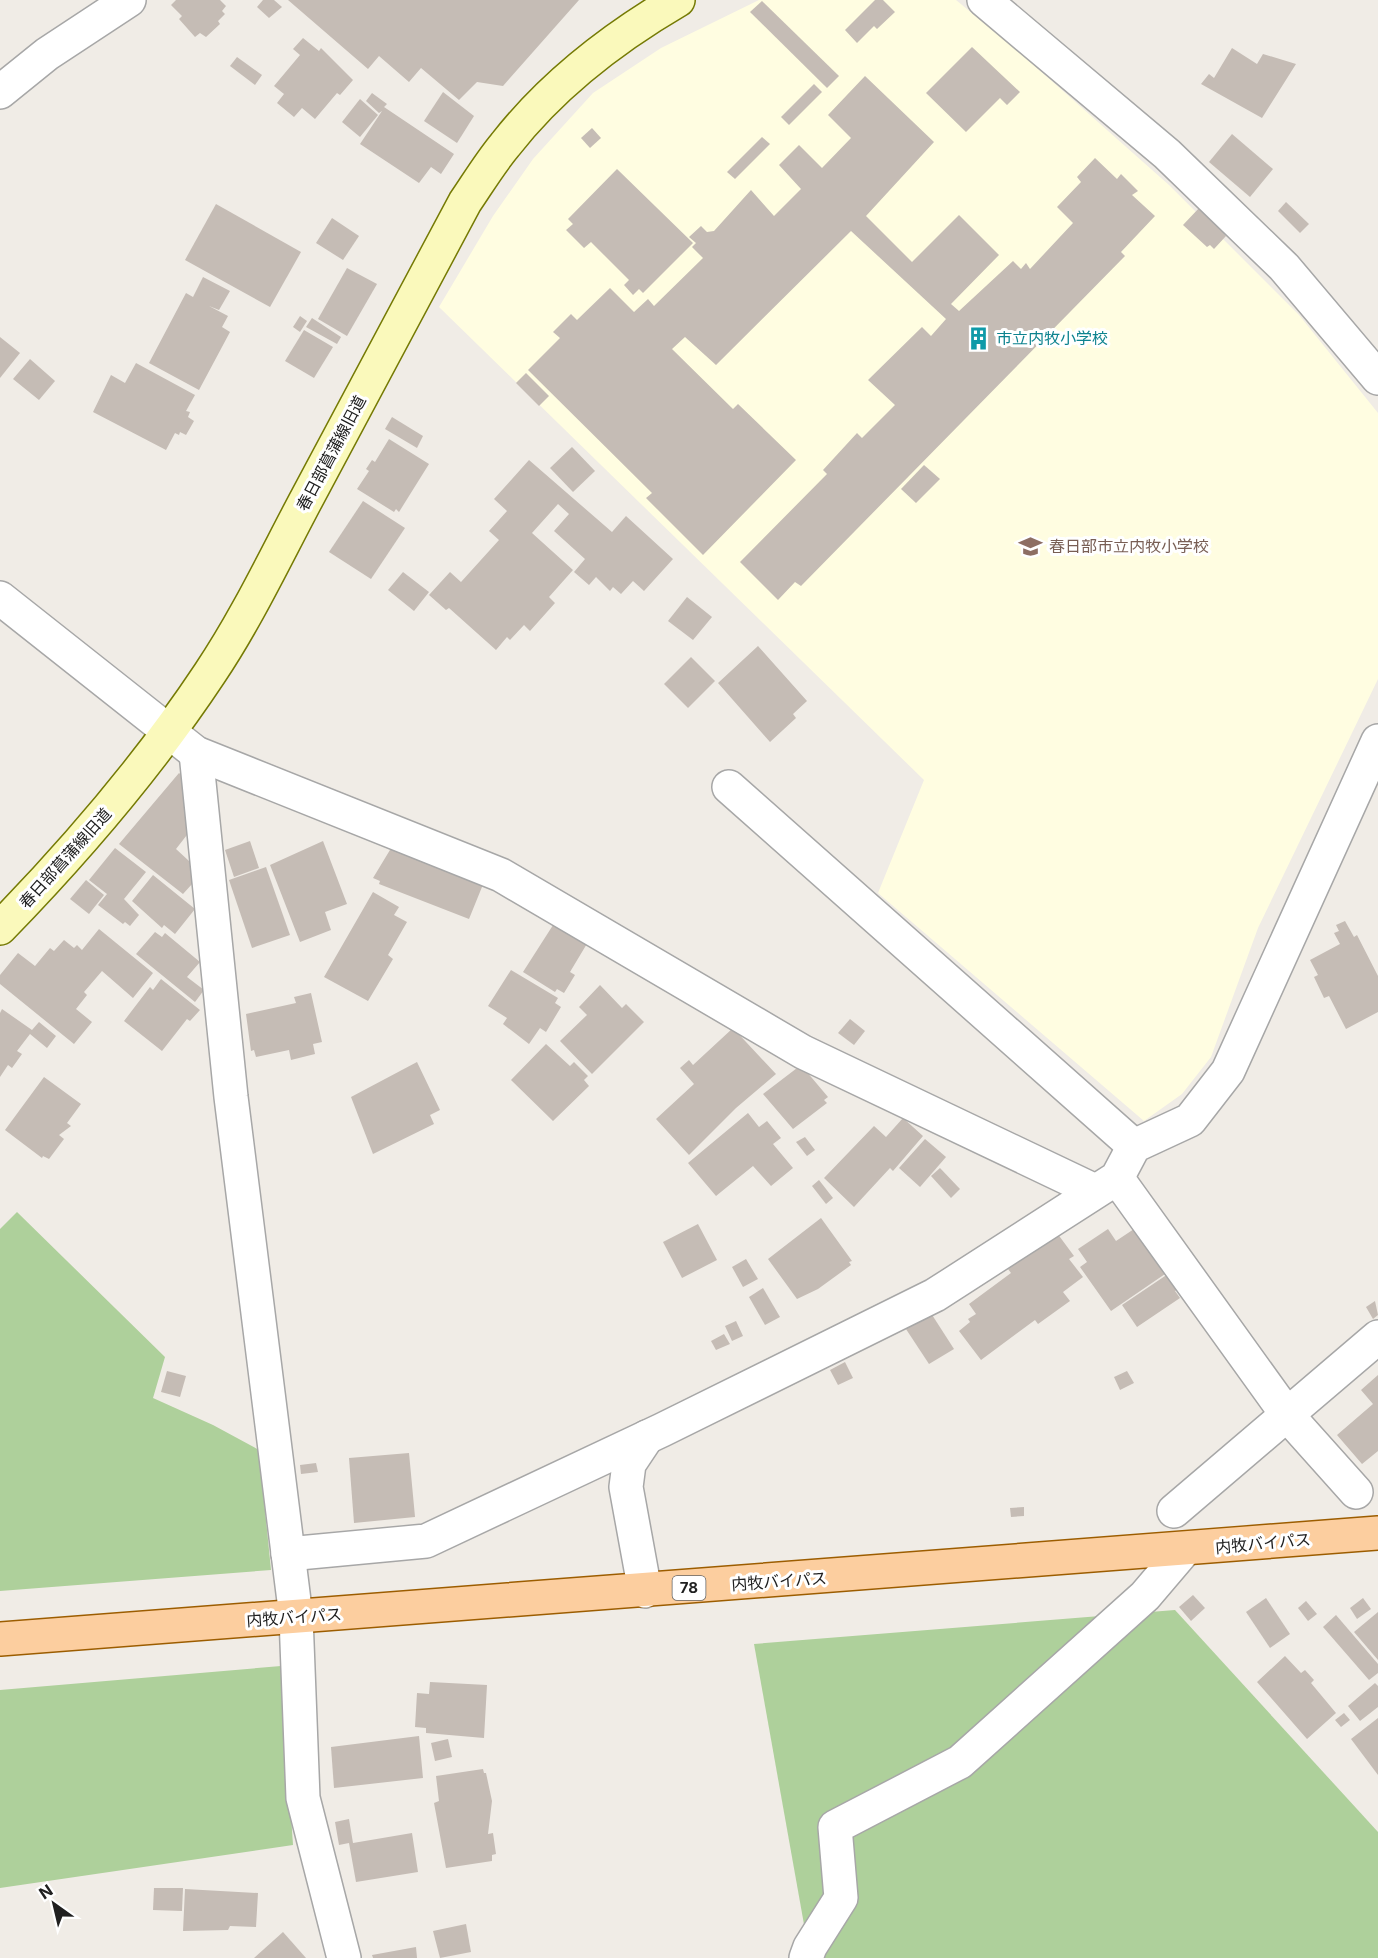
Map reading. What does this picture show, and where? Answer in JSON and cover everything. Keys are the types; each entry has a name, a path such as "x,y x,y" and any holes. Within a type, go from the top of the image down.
{"main road":[{"name":"内牧バイパス","path":"0,1639 1185,1550 1378,1533"}],"street":[{"name":"春日部菖蒲線旧道","path":"0,928 114,802 170,732 212,670 471,193 505,145 551,94 600,52 678,0"},
{"path":"984,0 1167,154 1284,267 1378,378"},
{"path":"0,92 117,3"},
{"path":"0,598 196,753 501,875 803,1052 1106,1184 1288,1416 1356,1492"},
{"path":"288,1554 426,1541 647,1437 935,1295 1106,1184 1134,1146 1190,1120 1228,1071 1378,741"},
{"path":"196,753 231,1097 296,1617 303,1798 344,1958"},
{"path":"729,787 1134,1146"},
{"path":"1174,1511 1378,1337"},
{"path":"645,1591 626,1487 629,1464 647,1437"},
{"path":"806,1958 841,1898 835,1827 960,1762 1145,1596 1185,1550"}],"shaded area":[{"name":"春日部市立内牧小学校","path":"759,0 956,0 1019,52 1169,185 1299,315 1378,413 1378,679 1258,928 1211,1057 1182,1094 1144,1121 878,893 924,780 439,307 493,216 533,159 593,93 661,48"}],"green space":[{"path":"17,1212 165,1357 153,1398 213,1425 259,1450 271,1570 0,1591 0,1229"},
{"path":"1175,1610 1378,1832 1378,1958 810,1958 754,1644"},
{"path":"281,1666 293,1845 0,1888 0,1690"}],"building":[{"path":"176,0 220,0 226,6 222,11 225,14 218,21 220,24 206,37 200,33 195,37 179,19 182,16 171,5"},
{"path":"263,0 274,0 282,7 269,18 257,7"},
{"path":"288,0 579,0 503,86 477,82 459,100 421,68 409,82 379,56 368,69"},
{"path":"875,0 883,0 895,12 877,29 874,26 857,43 845,30"},
{"path":"762,1 839,76 827,88 750,12"},
{"path":"303,38 319,51 321,48 353,80 340,95 337,93 315,119 302,108 294,117 277,103 284,94 274,86 300,55 293,49"},
{"path":"972,47 1020,92 1007,105 1000,98 966,132 926,93"},
{"path":"1232,48 1257,64 1263,54 1296,64 1262,118 1201,84 1209,74 1214,78"},
{"path":"237,57 262,75 255,85 230,66"},
{"name":"市立内牧小学校","path":"865,76 934,142 866,216 912,262 959,215 999,255 951,304 959,311 1013,261 1021,269 1026,263 1030,269 1073,223 1057,207 1081,182 1077,177 1095,158 1117,179 1121,174 1138,191 1132,195 1155,216 1121,252 1125,256 801,586 795,582 778,600 740,562 827,474 823,470 857,433 862,438 895,405 868,380 922,327 931,336 946,319 851,231 716,365 685,337 672,349 733,409 738,404 796,460 703,555 646,498 652,493 528,370 560,338 553,332 571,314 577,320 610,288 634,312 648,299 654,306 703,258 692,247 696,243 689,237 701,226 707,232 714,231 751,190 774,216 801,189 779,165 799,145 822,168 851,138 828,115"},
{"path":"814,84 822,92 789,125 781,117"},
{"path":"443,92 474,116 457,143 424,121"},
{"path":"372,93 387,104 384,107 454,154 441,174 431,167 419,183 360,144 382,111 379,113 366,101"},
{"path":"360,99 378,115 360,137 342,122"},
{"path":"592,128 601,138 590,148 581,138"},
{"path":"1232,134 1273,169 1250,197 1209,162"},
{"path":"762,137 770,144 735,179 727,172"},
{"path":"617,169 693,243 643,293 639,289 633,295 624,285 629,280 591,242 584,248 566,230 573,224 568,219"},
{"path":"1286,202 1309,224 1300,233 1278,211"},
{"path":"216,204 301,252 270,307 185,260"},
{"path":"1200,207 1225,229 1222,231 1226,236 1214,249 1210,245 1207,247 1183,225"},
{"path":"332,218 359,236 343,260 316,243"},
{"path":"347,268 377,284 347,336 318,319"},
{"path":"203,277 230,291 219,310 209,306 228,316 222,327 230,332 199,390 149,363 186,293 193,297"},
{"path":"300,316 307,321 300,332 293,327"},
{"path":"312,318 341,337 337,344 306,327"},
{"path":"304,330 333,347 314,378 285,361"},
{"path":"0,337 20,353 0,378"},
{"path":"30,359 55,381 39,400 13,379"},
{"path":"136,363 195,395 186,411 190,412 188,417 194,421 186,435 180,432 179,435 175,433 166,450 93,412 111,375 125,383"},
{"path":"526,373 549,396 539,406 516,383"},
{"path":"392,417 423,436 417,448 385,429"},
{"path":"389,439 429,464 399,512 396,509 394,512 357,489 369,471 366,469 372,460 375,462"},
{"path":"572,447 595,471 573,492 550,468"},
{"path":"529,460 612,532 626,516 673,559 644,591 633,581 621,594 613,587 610,591 596,577 589,585 574,572 585,559 554,531 569,514 558,504 532,533 573,570 549,597 555,603 530,631 524,625 510,640 507,637 496,650 449,608 446,610 429,595 450,572 461,582 499,540 489,531 507,511 494,499"},
{"path":"924,465 940,479 916,503 901,489"},
{"path":"363,501 405,528 371,579 329,552"},
{"path":"403,572 429,592 414,611 388,590"},
{"path":"687,597 712,617 693,640 668,621"},
{"path":"758,646 807,701 793,714 796,718 770,742 718,683"},
{"path":"691,657 715,681 688,708 664,684"},
{"path":"179,773 193,784 197,822 176,849 202,873 183,894 119,844"},
{"path":"250,841 259,868 234,877 225,850"},
{"path":"323,841 347,904 325,912 331,930 300,942 270,865"},
{"path":"393,845 484,882 469,919 379,884 380,881 373,878"},
{"path":"115,848 146,872 124,899 139,915 130,926 125,922 123,924 98,905 107,894 89,880"},
{"path":"266,867 290,935 252,948 229,880"},
{"path":"153,875 195,909 175,934 164,925 162,928 132,901"},
{"path":"86,880 104,895 89,914 70,899"},
{"path":"373,892 399,907 394,915 407,922 388,955 393,959 368,1001 324,977"},
{"path":"1345,921 1354,937 1357,935 1378,976 1378,1012 1346,1029 1329,996 1324,998 1314,977 1318,975 1310,960 1340,944 1334,933 1339,931 1336,925"},
{"path":"555,922 588,942 570,972 575,975 564,993 557,989 555,992 523,972"},
{"path":"99,929 153,973 133,998 102,971 84,992 87,995 76,1009 92,1022 74,1044 0,984 0,975 18,953 35,966 50,948 54,951 64,940 74,948 77,945 82,950"},
{"path":"155,932 162,937 165,933 200,962 187,977 204,990 195,1002 136,954"},
{"path":"511,970 558,998 555,1003 561,1007 546,1032 540,1028 529,1044 503,1024 507,1018 488,1006"},
{"path":"161,979 200,1010 190,1021 187,1019 162,1051 124,1021 150,987 153,990"},
{"path":"600,985 622,1008 626,1004 644,1022 592,1074 560,1041 587,1015 579,1007"},
{"path":"311,993 322,1042 313,1044 315,1054 291,1060 289,1050 256,1057 254,1050 251,1051 246,1014 296,1003 294,997"},
{"path":"2,1009 32,1030 39,1022 56,1036 47,1048 30,1034 17,1051 22,1054 12,1068 8,1065 0,1077 0,1013"},
{"path":"850,1019 865,1031 854,1045 838,1033"},
{"path":"733,1028 776,1074 736,1108 689,1155 656,1119 694,1084 680,1068 689,1060 693,1065"},
{"path":"546,1044 570,1066 574,1062 588,1076 584,1080 589,1086 553,1121 511,1080"},
{"path":"417,1062 440,1110 430,1115 434,1124 373,1154 351,1097"},
{"path":"801,1065 828,1097 824,1100 827,1103 793,1129 763,1094"},
{"path":"44,1077 81,1104 67,1123 71,1126 59,1135 64,1139 49,1159 43,1156 42,1158 5,1130"},
{"path":"748,1113 759,1127 767,1121 781,1138 773,1144 793,1168 771,1186 753,1166 716,1196 688,1163"},
{"path":"903,1118 923,1136 893,1171 890,1168 854,1207 824,1178 874,1126 886,1137"},
{"path":"805,1137 815,1150 807,1156 796,1142"},
{"path":"925,1139 946,1157 920,1187 899,1168"},
{"path":"940,1168 960,1189 951,1198 931,1176"},
{"path":"819,1180 833,1198 826,1204 812,1186"},
{"path":"821,1218 852,1261 849,1262 851,1265 818,1289 797,1299 768,1259"},
{"path":"698,1224 717,1260 682,1278 663,1242"},
{"path":"1108,1229 1116,1241 1134,1229 1165,1274 1111,1311 1080,1267 1087,1262 1078,1249"},
{"path":"1057,1233 1074,1256 1069,1259 1083,1277 1063,1292 1070,1301 1038,1324 1035,1320 981,1360 959,1331 970,1322 968,1319 976,1314 969,1304 1011,1273 1008,1269"},
{"path":"746,1259 758,1279 743,1287 732,1267"},
{"path":"1168,1274 1178,1289 1175,1291 1180,1298 1137,1327 1122,1305"},
{"path":"763,1288 780,1317 765,1325 749,1297"},
{"path":"1375,1301 1378,1315 1373,1319 1366,1307"},
{"path":"927,1307 954,1349 929,1364 902,1323"},
{"path":"736,1321 743,1336 732,1341 725,1326"},
{"path":"724,1334 730,1344 716,1350 711,1341"},
{"path":"845,1362 853,1378 838,1385 830,1370"},
{"path":"167,1371 186,1376 180,1397 161,1392"},
{"path":"1127,1371 1134,1383 1120,1390 1114,1377"},
{"path":"1378,1375 1378,1451 1362,1464 1337,1435 1373,1404 1361,1390"},
{"path":"409,1453 415,1517 354,1523 349,1458"},
{"path":"316,1463 318,1472 301,1474 300,1465"},
{"path":"1024,1507 1024,1516 1011,1517 1010,1508"},
{"path":"1193,1595 1205,1608 1191,1621 1179,1607"},
{"path":"1266,1598 1290,1634 1270,1648 1246,1612"},
{"path":"1363,1598 1371,1609 1357,1619 1350,1608"},
{"path":"1306,1601 1317,1614 1308,1621 1298,1608"},
{"path":"1378,1612 1378,1660 1354,1632"},
{"path":"1336,1615 1378,1664 1378,1673 1369,1680 1323,1627"},
{"path":"1285,1656 1301,1673 1305,1670 1314,1680 1311,1683 1336,1713 1307,1739 1257,1682"},
{"path":"430,1682 487,1685 484,1738 426,1733 426,1728 415,1727 417,1693 429,1694"},
{"path":"1375,1683 1378,1686 1378,1707 1360,1721 1348,1706"},
{"path":"1344,1713 1350,1720 1341,1727 1335,1720"},
{"path":"1378,1718 1378,1775 1351,1739"},
{"path":"419,1736 423,1778 334,1788 331,1747"},
{"path":"448,1739 452,1757 435,1761 431,1743"},
{"path":"483,1769 486,1773 492,1801 488,1834 493,1833 496,1854 492,1855 492,1861 446,1868 434,1803 439,1801 436,1776"},
{"path":"349,1819 353,1843 412,1833 418,1872 356,1882 349,1843 339,1845 335,1822"},
{"path":"154,1888 183,1888 182,1911 153,1910"},
{"path":"185,1889 258,1893 256,1927 230,1926 228,1930 183,1931"},
{"path":"466,1924 471,1952 440,1958 433,1931"},
{"path":"283,1932 306,1958 254,1958"},
{"path":"416,1947 417,1958 373,1958 372,1955"}],"place":[{"name":"市立内牧小学校","path":"978,338"},
{"name":"春日部市立内牧小学校","path":"1031,546"}]}
